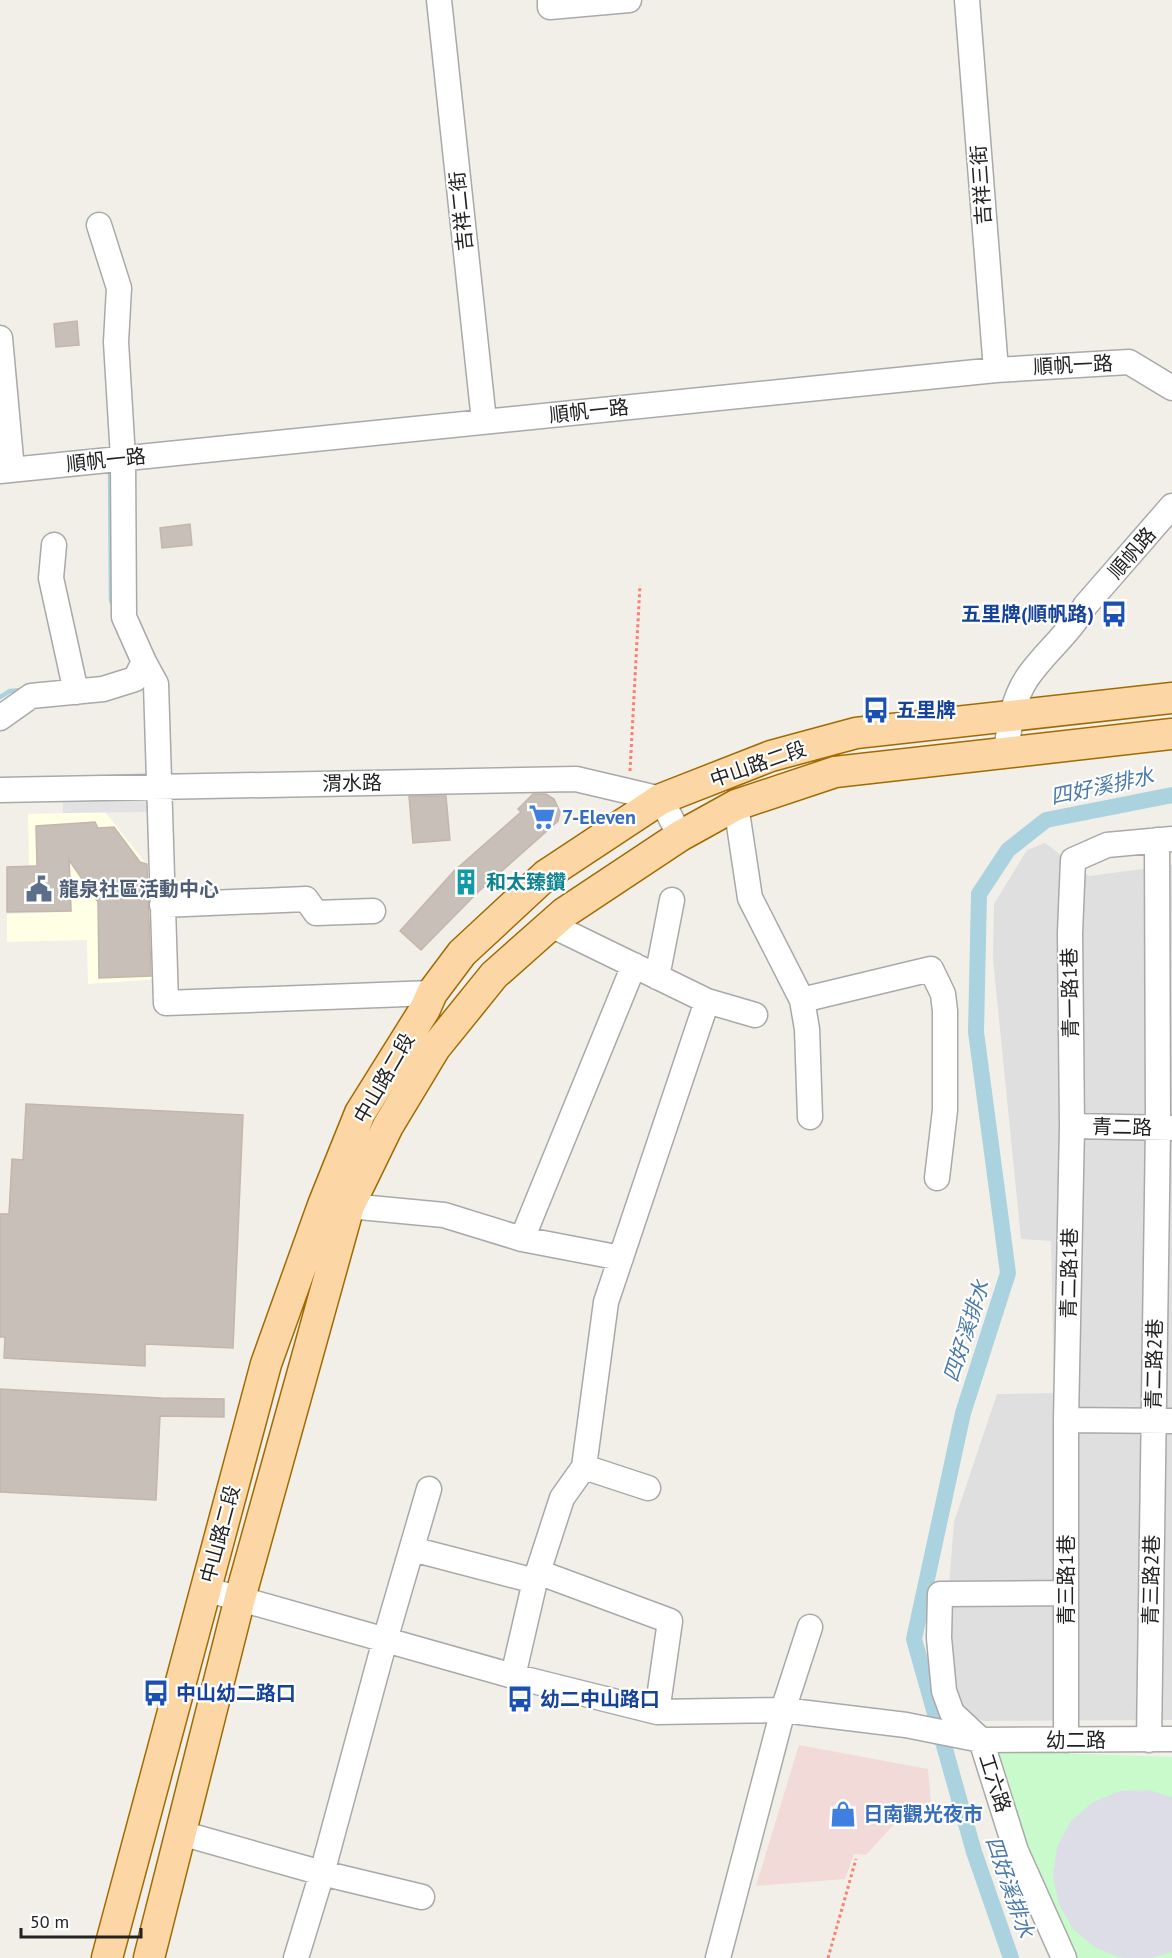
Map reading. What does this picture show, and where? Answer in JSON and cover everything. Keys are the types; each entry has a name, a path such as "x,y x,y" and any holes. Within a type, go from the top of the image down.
{"main road":[{"name":"中山路二段","path":"107,1958 266,1364 323,1205 360,1113 425,1009 432,993 462,953 546,875 661,799 771,756 856,733 1172,698"},
{"name":"中山路二段","path":"149,1958 240,1598 349,1206 388,1126 435,1048 494,975 564,913 680,836 736,805 835,772 1172,734"}],"street":[{"name":"吉祥二街","path":"439,0 484,421"},
{"path":"550,0 550,7 629,0"},
{"name":"吉祥三街","path":"967,0 996,370"},
{"path":"99,225 119,288 116,342 123,458 124,617 156,684 166,1003 432,993"},
{"path":"0,338 6,470"},
{"name":"順帆一路","path":"6,470 996,370 1129,362 1172,388"},
{"name":"順帆路","path":"1006,753 1010,717 1027,679 1075,623 1085,606 1172,506"},
{"path":"54,545 51,578 76,692"},
{"path":"0,718 31,696 103,689 135,679 144,662"},
{"name":"渭水路","path":"0,790 576,779 661,799"},
{"path":"661,799 680,836"},
{"path":"736,805 750,898 802,1000 807,1029 810,1117"},
{"name":"青一路1巷","path":"1072,1126 1070,933 1073,860 1107,845 1164,840"},
{"name":"青二路2巷","path":"1162,1421 1165,1128 1164,840"},
{"path":"162,905 306,899 316,913 373,911"},
{"path":"657,977 672,900"},
{"path":"551,925 707,1001 755,1015"},
{"path":"522,1239 634,965"},
{"path":"802,1000 931,969 943,994 945,1011 945,1110 937,1178"},
{"path":"513,1676 536,1577 562,1498 584,1467 606,1302 707,1001"},
{"name":"青二路","path":"1072,1126 1165,1128"},
{"name":"青二路1巷","path":"1066,1420 1072,1126"},
{"path":"349,1206 444,1215 522,1239 621,1258"},
{"path":"1066,1420 1162,1421"},
{"name":"青三路1巷","path":"1066,1420 1066,1740"},
{"name":"青三路2巷","path":"1160,1739 1162,1421"},
{"path":"584,1467 648,1488"},
{"path":"296,1958 322,1873 385,1640 429,1489"},
{"path":"412,1549 536,1577 670,1621 657,1712"},
{"name":"幼二路","path":"205,1589 513,1676 657,1712 783,1710 906,1725 981,1740 1160,1739"},
{"path":"981,1740 952,1713 944,1691 939,1638 940,1594 1066,1593"},
{"path":"718,1958 783,1710 810,1627"},
{"name":"工六路","path":"981,1740 1017,1851 1064,1958"},
{"path":"181,1833 322,1873 422,1897"}],"path":[{"path":"640,585 630,771 661,799"},
{"path":"828,1958 856,1859"}],"shaded area":[{"path":"148,798 148,812 63,813 63,799"},
{"path":"105,812 145,862 152,863 161,979 88,984 87,940 7,942 7,914 72,912 71,864 29,865 28,814"},
{"path":"1045,843 1089,876 1172,865 1172,1720 983,1721 963,1713 952,1695 946,1625 954,1522 997,1394 1054,1393 1051,1241 1021,1239 993,959 994,904 1027,850"},
{"name":"日南觀光夜市","path":"799,1745 928,1769 931,1803 898,1820 866,1855 854,1854 845,1879 756,1886"},
{"path":"1149,1790 1172,1797 1172,1952 1151,1958 1122,1958 1096,1948 1074,1930 1059,1905 1053,1876 1057,1847 1071,1821 1093,1802 1120,1791"}],"green space":[{"path":"995,1751 1172,1757 1172,1958 1074,1958 1029,1851"}],"building":[{"path":"77,321 79,345 56,347 54,324"},
{"path":"190,524 192,545 162,548 160,528"},
{"name":"和太臻鑽","path":"533,794 546,794 554,799 560,812 558,821 477,893 421,950 400,931 454,871 521,812 518,809"},
{"path":"409,796 446,796 450,840 413,843"},
{"path":"95,822 98,828 114,827 140,862 147,864 151,976 99,978 98,902 69,860 71,911 7,912 7,867 37,866 36,826"},
{"path":"26,1104 243,1115 233,1348 145,1344 145,1366 4,1358 5,1337 0,1337 0,1214 9,1214 12,1159 23,1160"},
{"path":"0,1389 161,1398 224,1399 224,1417 160,1416 156,1500 0,1492"}],"waterway":[{"path":"110,466 111,600 114,607"},
{"path":"0,697 10,691 23,690"},
{"name":"四好溪排水","path":"1011,1958 974,1852 914,1639 963,1413 1008,1273 976,1032 979,894 1008,850 1046,820 1172,795"}],"place":[{"name":"五里牌(順帆路)","path":"1114,614"},
{"name":"五里牌","path":"876,710"},
{"name":"7-Eleven","path":"542,817"},
{"name":"和太臻鑽","path":"466,882"},
{"name":"龍泉社區活動中心","path":"39,889"},
{"name":"中山幼二路口","path":"156,1693"},
{"name":"幼二中山路口","path":"520,1699"},
{"name":"日南觀光夜市","path":"843,1814"}]}
